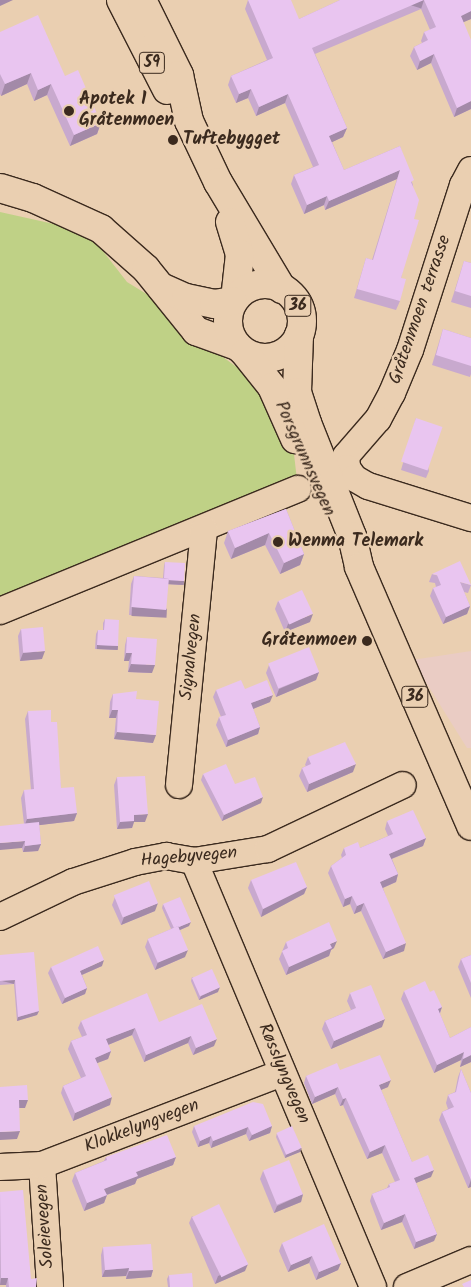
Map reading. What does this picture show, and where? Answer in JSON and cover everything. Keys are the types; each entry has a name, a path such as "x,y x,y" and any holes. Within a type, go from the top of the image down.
{"main road":[{"name":"Porsgrunnsvegen","path":"121,0 163,84 190,121"},
{"name":"Porsgrunnsvegen","path":"142,0 179,75 190,121 218,182 282,289 297,304 301,314 298,392 352,536 359,567 471,826"},
{"name":"Porsgrunnsvegen","path":"218,182 240,254 234,300 228,326 241,349 272,387 341,543 359,567"},
{"name":"36","path":"0,188 33,198 52,209 101,229 119,243 161,287 196,332 265,358 276,357 285,352 299,335"},
{"name":"36","path":"0,202 52,209"},
{"name":"36","path":"161,287 186,298 214,304 234,300 242,292 259,285 282,289"}],"street":[{"name":"Gråtenmoen terrasse","path":"471,170 463,185 410,350 378,419 346,456 347,468 354,478 368,486 471,518"},
{"path":"0,611 298,489"},
{"name":"Signalvegen","path":"179,785 204,529"},
{"name":"Hagebyvegen","path":"0,917 73,882 135,862 166,856 194,861 268,849 403,785"},
{"name":"Røsslyngvegen","path":"194,861 373,1287"},
{"name":"Klokkelyngvegen","path":"0,1167 42,1165 282,1073"},
{"name":"Soleievegen","path":"42,1165 50,1287"},
{"path":"407,1287 471,1260"}],"shaded area":[{"path":"471,651 471,748 467,748 412,660"}],"green space":[{"path":"0,212 72,228 99,246 127,282 153,298 198,344 223,357 258,383 294,454 298,489 0,611"}],"building":[{"path":"248,0 291,0 299,19 340,0 424,0 312,48 347,128 329,136 344,170 400,146 414,180 411,182 419,200 414,219 419,220 401,278 406,279 400,301 357,289 366,258 373,260 400,170 329,201 327,196 307,205 294,175 319,165 288,94 259,107 251,89 239,94 231,76 273,58"},
{"path":"424,0 471,0 471,11 461,16 471,40 471,101 457,108 434,54 420,61 414,47 428,40 424,32 436,27"},
{"path":"38,15 65,76 78,70 101,123 74,135 51,84 38,90 31,73 5,84 0,74 0,32"},
{"path":"464,261 471,263 471,296 455,291"},
{"path":"443,329 471,338 471,366 436,355"},
{"path":"416,418 442,427 427,471 401,461"},
{"path":"286,509 304,554 284,563 269,533 235,548 228,531"},
{"path":"460,561 471,585 460,582 470,606 446,617 433,588 441,585 437,575 432,574"},
{"path":"165,562 185,563 184,581 164,578"},
{"path":"134,576 169,579 166,610 131,607"},
{"path":"302,590 313,614 289,625 278,601"},
{"path":"105,619 119,620 118,646 97,645 98,630 104,630"},
{"path":"43,627 45,651 23,653 21,629"},
{"path":"127,637 157,639 155,665 131,664 132,653 126,653"},
{"path":"309,647 319,672 278,689 268,663"},
{"path":"241,680 245,689 267,680 273,695 251,703 260,727 228,740 219,717 226,715 216,690"},
{"path":"137,691 136,699 159,701 156,735 117,732 118,710 112,710 113,694"},
{"path":"51,710 51,722 57,722 61,788 74,787 77,813 27,819 24,790 34,789 28,711"},
{"path":"345,742 356,764 309,784 302,768 311,764 308,757"},
{"path":"226,764 235,784 255,777 263,797 224,815 203,774"},
{"path":"145,776 148,814 134,815 134,821 120,822 117,777"},
{"path":"413,810 426,838 389,854 398,874 380,882 406,943 386,952 364,903 357,906 352,896 345,899 331,866 346,855 344,848 358,842 360,848 393,834 387,821"},
{"path":"39,822 41,844 25,846 25,841 0,843 0,826"},
{"path":"296,862 307,887 263,909 251,880"},
{"path":"149,881 158,903 123,917 114,895"},
{"path":"180,897 191,922 174,928 163,904"},
{"path":"329,922 337,941 330,944 332,948 289,967 282,951 288,948 286,942"},
{"path":"178,926 188,950 158,963 148,939"},
{"path":"98,946 104,960 80,971 87,988 65,998 51,967"},
{"path":"34,952 39,1011 18,1017 15,980 0,981 0,955"},
{"path":"471,955 471,983 461,959"},
{"path":"212,969 220,987 200,996 192,978"},
{"path":"425,981 430,992 434,990 442,1007 438,1009 450,1038 471,1027 471,1055 463,1059 464,1052 437,1065 404,991"},
{"path":"371,985 385,1019 334,1041 325,1021 356,1008 350,993"},
{"path":"147,993 159,1022 202,1004 217,1039 196,1048 191,1036 146,1055 135,1028 106,1039 111,1051 95,1058 112,1097 75,1113 63,1086 86,1076 71,1041 87,1035 81,1021"},
{"path":"380,1055 391,1080 379,1085 412,1162 428,1155 434,1170 414,1178 437,1234 416,1242 405,1214 384,1223 372,1194 390,1187 389,1184 400,1180 385,1145 370,1152 346,1098 343,1099 338,1087 315,1097 306,1076 337,1063 340,1070"},
{"path":"461,1069 471,1093 471,1180 442,1112 454,1107 448,1095 456,1092"},
{"path":"27,1085 28,1100 19,1100 20,1131 0,1132 0,1087"},
{"path":"253,1102 263,1104 272,1126 252,1135 248,1127 213,1141 211,1136 200,1141 194,1126"},
{"path":"292,1126 302,1148 286,1155 276,1133"},
{"path":"167,1135 176,1157 136,1172 138,1176 104,1189 107,1195 87,1203 75,1173 107,1160 106,1157"},
{"path":"289,1160 303,1194 277,1205 263,1170"},
{"path":"23,1190 31,1279 37,1278 36,1287 9,1287 8,1278 1,1278 0,1192"},
{"path":"219,1204 248,1264 221,1277 192,1217"},
{"path":"324,1224 341,1263 319,1272 312,1256 291,1265 282,1243"},
{"path":"151,1244 153,1270 129,1271 129,1268 105,1270 103,1247"},
{"path":"192,1273 193,1287 170,1287 169,1275"},
{"path":"471,1280 471,1287 464,1287 462,1284"}],"place":[{"name":"Apotek 1 Gråtenmoen","path":"69,111"},
{"name":"Tuftebygget","path":"173,140"},
{"name":"Wenma Telemark","path":"278,542"},
{"name":"Gråtenmoen","path":"367,641"}]}
